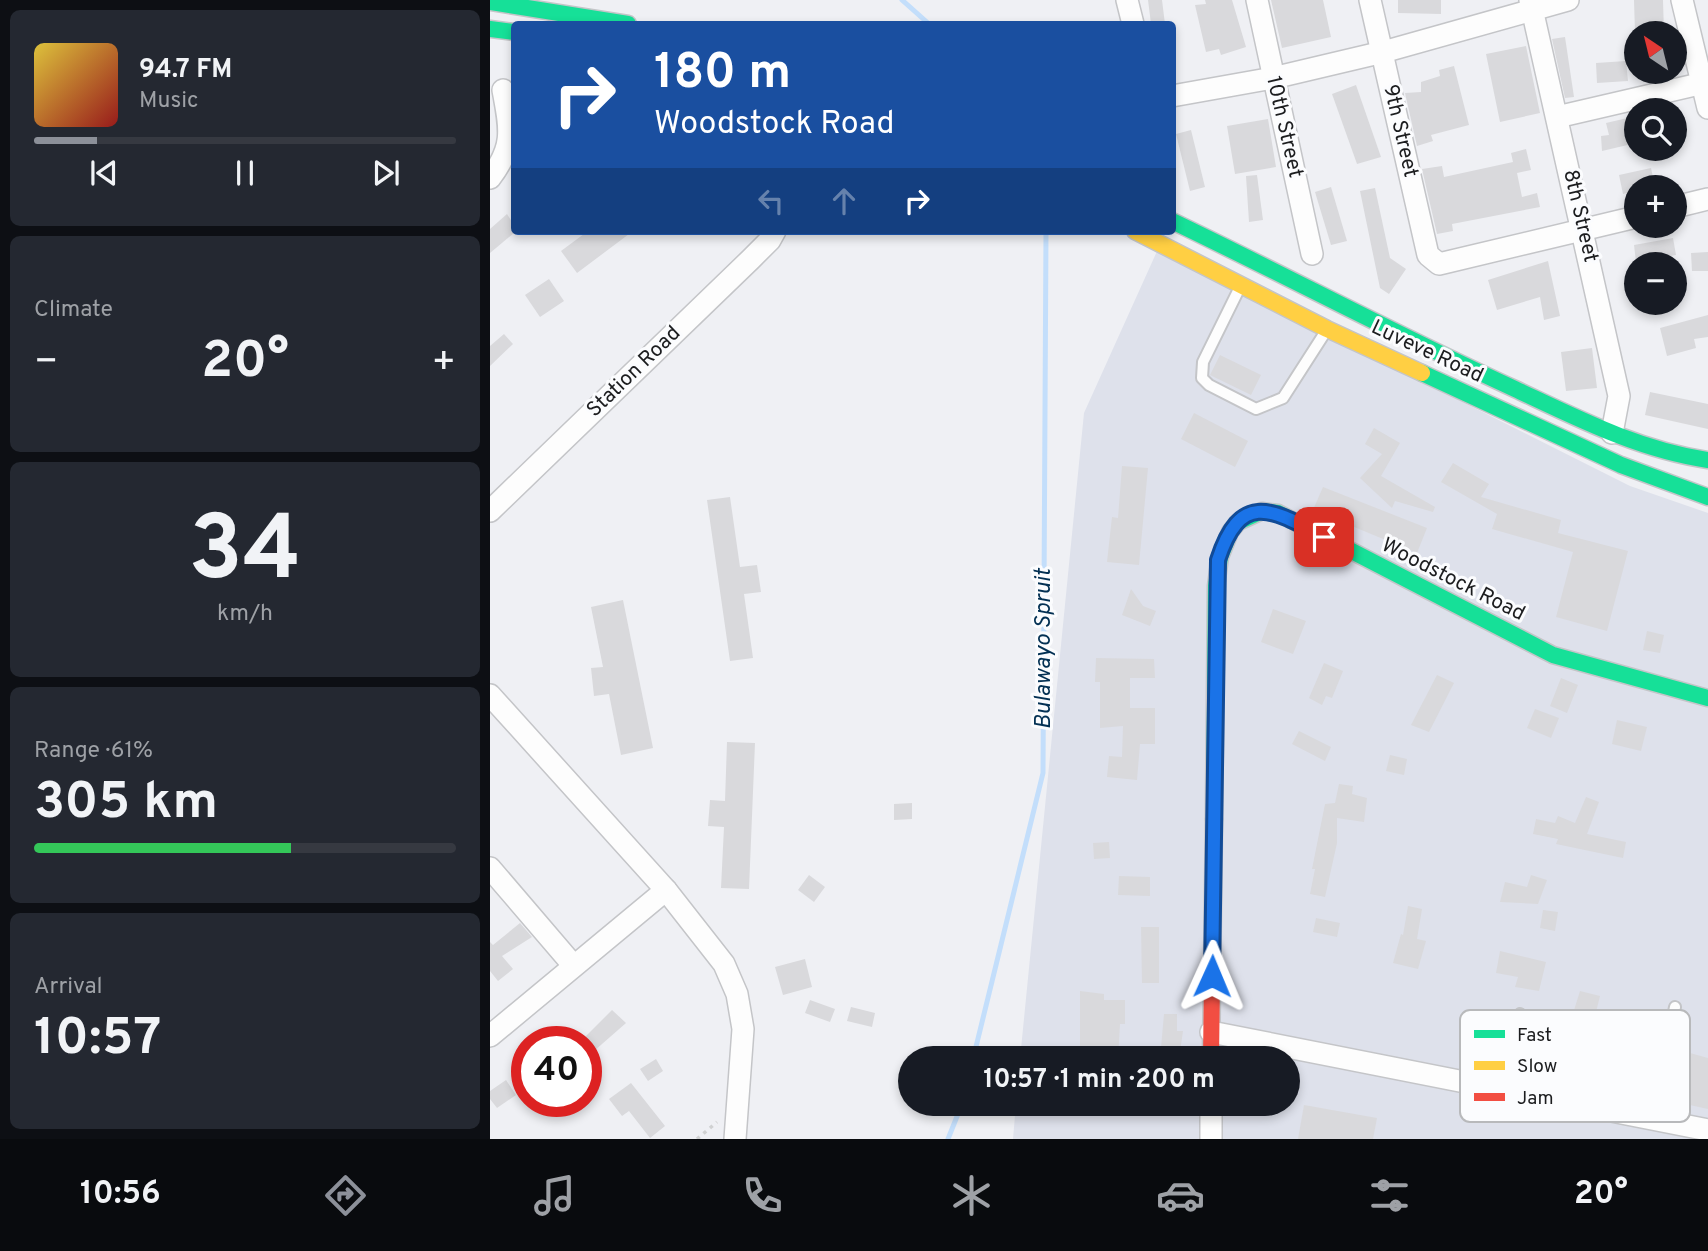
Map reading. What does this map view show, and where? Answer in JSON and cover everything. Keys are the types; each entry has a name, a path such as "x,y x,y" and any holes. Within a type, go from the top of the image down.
{"street":[{"path":"1127,0 1132,21"},
{"name":"10th Street","path":"1257,0 1312,254"},
{"name":"9th Street","path":"1370,0 1428,255 1440,264 1584,230"},
{"path":"1176,95 1273,78 1383,52 1532,4 1567,0"},
{"path":"1682,0 1705,83 1708,108"},
{"path":"490,2 609,21"},
{"name":"8th Street","path":"1532,4 1619,396 1612,433"},
{"path":"490,29 511,32"},
{"path":"1557,117 1705,83"},
{"path":"490,178 506,155 509,142 510,130 503,90"},
{"path":"1687,204 1708,199"},
{"path":"1584,230 1624,220"},
{"name":"Luveve Road","path":"1176,224 1480,374 1612,433 1657,449 1708,460"},
{"name":"Station Road","path":"490,510 773,235"},
{"name":"Luveve Road","path":"1143,235 1327,329 1621,465 1708,497"},
{"path":"490,487 515,485"},
{"name":"Woodstock Road","path":"1211,1046 1216,586 1218,560 1227,534 1248,514 1264,510 1278,513 1553,655 1708,698"},
{"path":"490,695 666,890 724,964 737,994 743,1029 734,1139"},
{"path":"490,867 573,965"},
{"path":"490,1035 666,890"},
{"path":"1211,1032 1460,1081"},
{"path":"1211,1116 1211,1139"},
{"path":"1668,1122 1708,1130"}],"lane":[{"path":"1241,285 1203,362 1202,378 1209,385 1256,409 1283,398 1327,329"}],"shaded area":[{"path":"1158,249 1630,486 1708,513 1708,1139 1013,1139 1015,1116 1300,1116 1300,1046 1021,1046 1084,413"}],"building":[{"path":"1148,0 1162,0 1165,21 1151,21"},
{"path":"1205,0 1232,0 1246,47 1221,55 1219,49 1206,52 1195,5 1206,4"},
{"path":"1271,0 1323,0 1331,37 1282,48"},
{"path":"1398,0 1441,0 1441,14 1398,13"},
{"path":"1634,0 1663,0 1664,21 1635,21"},
{"path":"1565,37 1574,97 1565,98 1552,39"},
{"path":"1526,46 1540,113 1500,122 1486,54"},
{"path":"1624,61 1624,81 1597,83 1596,63"},
{"path":"1454,66 1469,125 1431,135 1433,141 1417,146 1405,93 1421,92 1421,82 1440,76 1439,70"},
{"path":"1356,85 1381,157 1357,164 1332,94"},
{"path":"1268,119 1276,167 1235,174 1227,126"},
{"path":"1624,119 1624,146 1602,151 1601,136 1609,135 1606,123"},
{"path":"1191,130 1205,187 1190,191 1176,134"},
{"path":"1526,149 1531,170 1517,173 1522,197 1537,193 1540,207 1452,224 1453,231 1437,234 1422,169 1442,166 1444,177 1513,162 1511,153"},
{"path":"1651,168 1652,175 1624,175 1623,194 1619,175"},
{"path":"1257,175 1263,220 1249,222 1246,176"},
{"path":"1331,187 1347,241 1331,245 1315,192"},
{"path":"1375,188 1390,258 1406,269 1389,294 1380,288 1360,191"},
{"path":"507,214 511,220 512,235 490,253 490,229"},
{"path":"583,235 628,235 577,273 561,251"},
{"path":"1673,238 1675,252 1635,252 1634,245"},
{"path":"1708,252 1708,271 1692,271 1691,253"},
{"path":"1548,261 1560,316 1544,320 1540,297 1497,310 1488,280"},
{"path":"549,279 564,301 540,317 525,295"},
{"path":"1708,315 1708,337 1694,339 1696,348 1667,356 1660,328"},
{"path":"504,334 513,344 490,366 490,346"},
{"path":"1592,348 1597,388 1566,391 1561,352"},
{"path":"1220,355 1261,375 1251,395 1210,375"},
{"path":"1650,392 1708,404 1708,429 1645,415"},
{"path":"1194,413 1248,441 1235,467 1181,439"},
{"path":"1374,428 1400,443 1381,476 1435,507 1433,512 1395,501 1392,508 1360,478 1382,454 1365,444"},
{"path":"1453,463 1489,484 1481,497 1561,520 1558,533 1628,551 1607,631 1556,617 1573,552 1492,529 1497,514 1441,482"},
{"path":"1122,466 1148,468 1139,565 1107,562 1112,517 1118,518"},
{"path":"1323,487 1427,528 1417,553 1313,510"},
{"path":"730,497 740,567 757,565 761,592 744,594 753,658 730,661 707,500"},
{"path":"1131,589 1143,606 1156,611 1150,626 1122,615"},
{"path":"623,600 653,748 621,755 609,694 594,696 591,668 603,667 591,607"},
{"path":"1273,609 1306,621 1293,654 1261,642"},
{"path":"1647,631 1664,635 1660,653 1643,650"},
{"path":"1096,658 1154,659 1155,678 1130,678 1130,708 1155,708 1155,744 1140,744 1137,780 1107,777 1109,756 1122,757 1123,726 1100,728 1100,682 1095,682"},
{"path":"1324,663 1343,671 1332,698 1326,696 1322,705 1309,698"},
{"path":"1437,675 1454,683 1429,732 1411,725"},
{"path":"1561,678 1578,685 1567,713 1550,706"},
{"path":"1535,709 1559,718 1551,738 1527,728"},
{"path":"1617,720 1647,727 1641,751 1612,744"},
{"path":"1299,731 1331,747 1325,761 1292,744"},
{"path":"727,742 755,743 749,889 721,888 724,827 708,826 710,800 725,801"},
{"path":"1390,755 1407,759 1404,775 1386,771"},
{"path":"1339,784 1353,786 1352,794 1367,798 1364,822 1337,818 1337,843 1325,897 1310,894 1315,869 1312,869 1325,804 1335,803"},
{"path":"1586,797 1599,802 1587,834 1626,842 1623,858 1556,844 1558,839 1533,834 1536,819 1555,823 1558,816 1575,823"},
{"path":"912,803 912,819 894,820 894,804"},
{"path":"1109,842 1110,858 1094,859 1093,843"},
{"path":"809,875 825,887 814,902 798,890"},
{"path":"1531,875 1547,880 1538,904 1500,902 1505,882 1527,887"},
{"path":"1119,876 1150,877 1150,896 1118,895"},
{"path":"1408,906 1422,909 1417,939 1426,941 1418,969 1393,963 1401,934 1403,935"},
{"path":"1543,910 1558,912 1555,931 1540,928"},
{"path":"1316,918 1340,923 1337,937 1313,932"},
{"path":"520,923 532,937 502,956 513,969 498,981 490,971 490,942 493,945"},
{"path":"1141,927 1159,927 1159,983 1142,983"},
{"path":"1500,951 1546,962 1539,991 1515,987 1518,977 1496,973"},
{"path":"805,959 812,987 783,995 775,967"},
{"path":"1080,991 1104,994 1104,1000 1125,1000 1125,1024 1120,1024 1119,1046 1080,1046"},
{"path":"1580,991 1600,996 1596,1010 1574,1010"},
{"path":"810,1000 835,1009 830,1022 805,1013"},
{"path":"851,1007 875,1013 872,1027 847,1021"},
{"path":"612,1010 626,1023 602,1044 602,1026 596,1026"},
{"path":"1164,1014 1177,1014 1177,1031 1183,1031 1181,1046 1161,1046"},
{"path":"1690,1053 1708,1058 1708,1109 1690,1105"},
{"path":"656,1059 663,1071 648,1081 640,1069"},
{"path":"506,1080 511,1088 511,1098 497,1108 490,1099 490,1091"},
{"path":"631,1083 665,1126 650,1138 629,1111 622,1116 609,1099"},
{"path":"1304,1105 1377,1118 1373,1139 1298,1139"}],"waterway":[{"name":"Bulawayo Spruit","path":"902,0 926,21"},
{"name":"Bulawayo Spruit","path":"976,1046 1043,773 1046,235"},
{"name":"Bulawayo Spruit","path":"948,1139 957,1116"}],"traffic: fast":[{"path":"490,2 609,21"},
{"path":"490,29 511,32"},
{"path":"1176,223 1585,422 1657,449 1708,460"},
{"path":"1422,373 1621,465 1708,497"},
{"path":"1214,819 1216,586 1220,557 1230,532 1238,522 1262,511 1278,513 1553,655 1708,698"}],"traffic: slow":[{"path":"1143,235 1327,329 1422,373"}],"traffic: jam":[{"path":"1211,1046 1214,819"}],"route":[{"path":"1212,976 1218,560 1227,534 1248,514 1264,510 1278,513 1324,537"}]}
